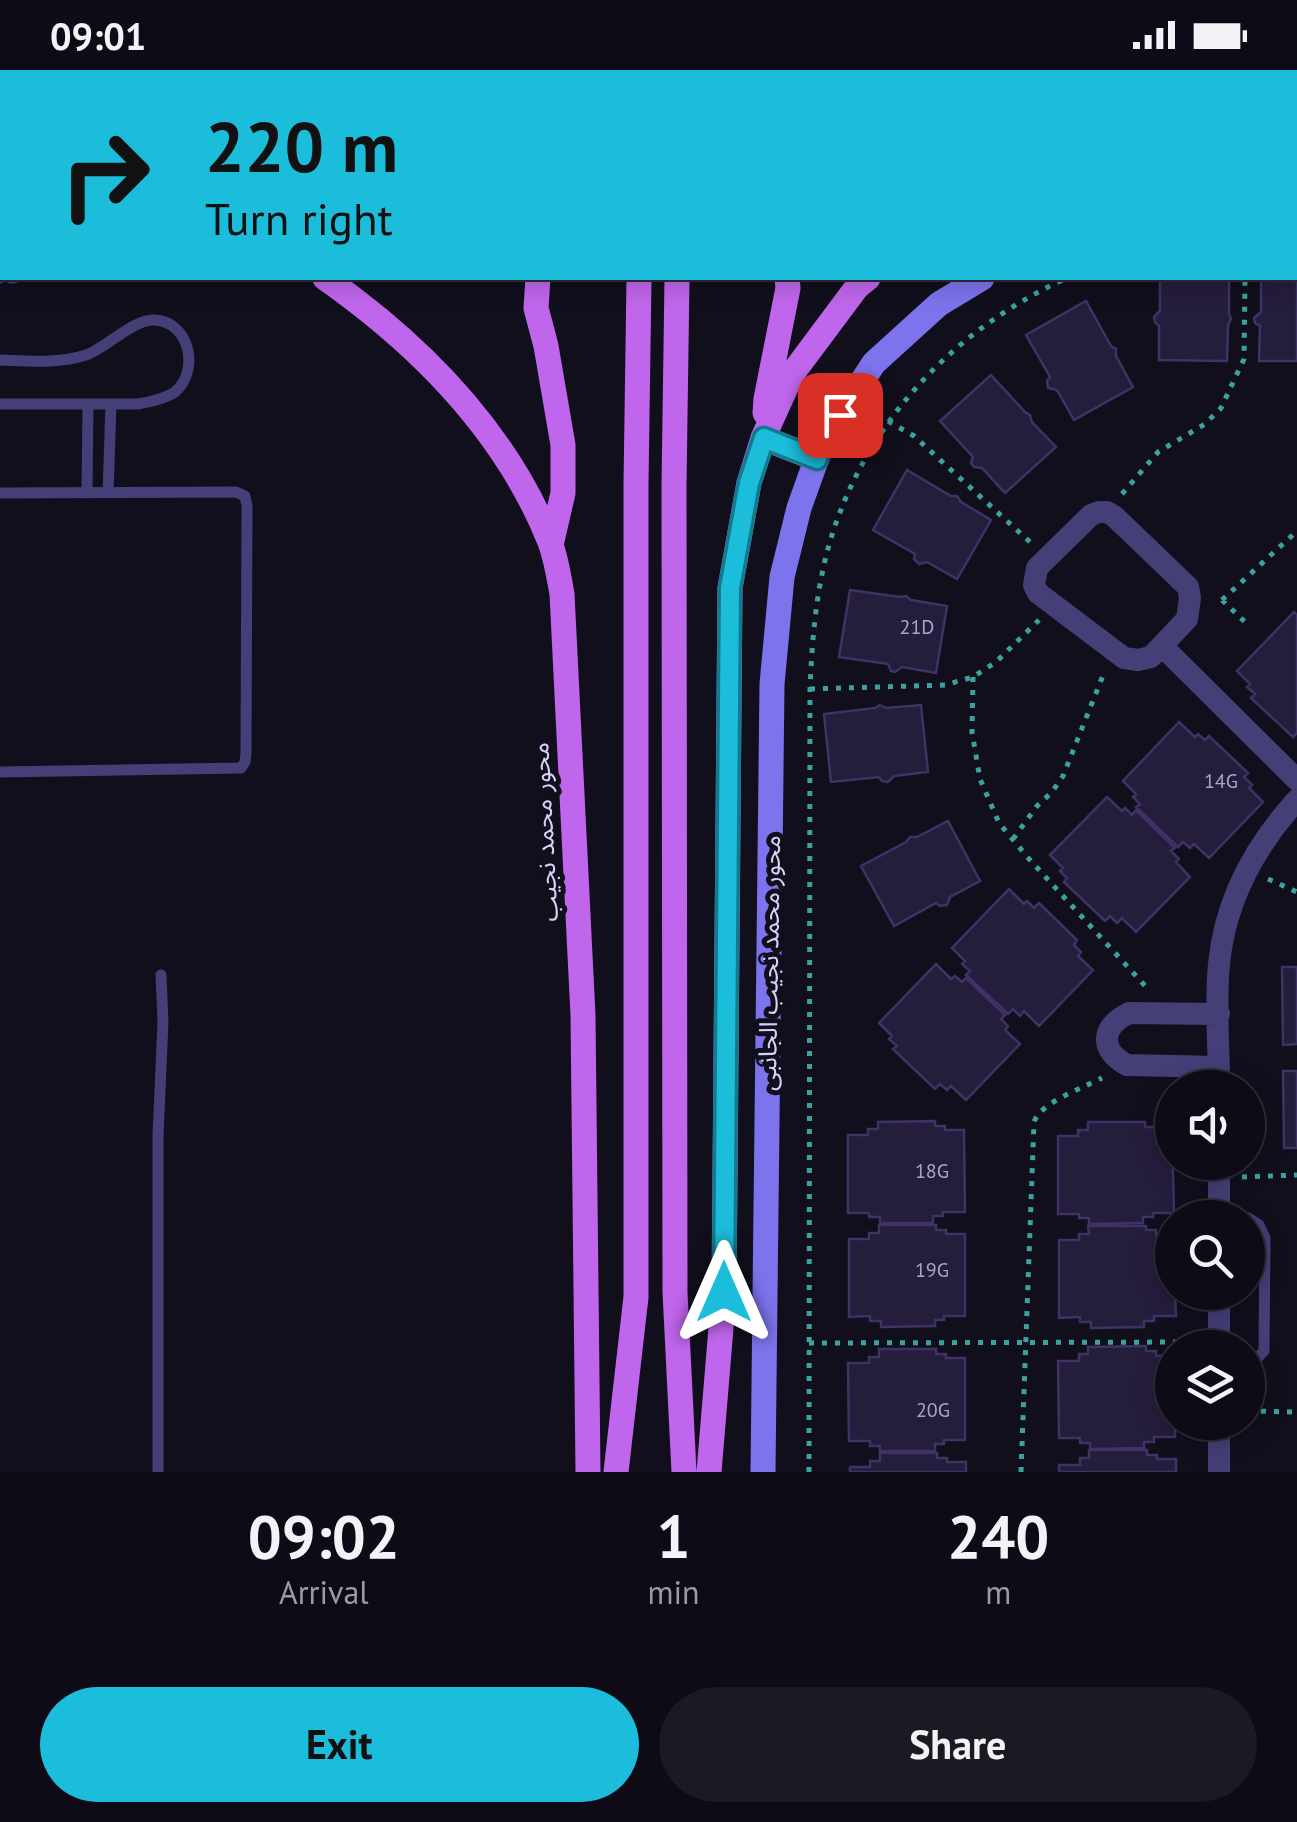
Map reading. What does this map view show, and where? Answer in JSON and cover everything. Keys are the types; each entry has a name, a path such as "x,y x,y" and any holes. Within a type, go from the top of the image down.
{"main road":[{"name":"محور محمد نجيب","path":"328,280 384,321 451,387 508,462 552,545 562,594 583,1015 588,1472"},
{"path":"538,280 536,308 563,445 564,493 552,545"},
{"path":"616,1472 636,1296 639,280"},
{"path":"677,280 675,1272 684,1472"},
{"path":"764,438 766,399 786,304 787,280"},
{"path":"710,1472 724,1292 730,588 749,483 792,374 866,280"},
{"path":"764,438 817,459"}],"street":[{"name":"محور محمد نجيب الجانبى","path":"763,1472 772,684 782,577 799,508 823,440 874,363 939,304 979,280"},
{"path":"1107,512 1188,588 1187,619 1151,656 1138,660 1113,651 1038,593 1034,585 1037,568 1047,557 1091,515 1107,512"},
{"path":"1162,646 1297,780"},
{"path":"1219,1070 1219,964 1228,915 1247,869 1273,826 1297,800"},
{"path":"1165,1070 1127,1065 1114,1058 1107,1046 1108,1032 1116,1020 1128,1013 1219,1014"},
{"path":"1219,1440 1219,1472"}],"lane":[{"path":"0,360 71,359 91,353 132,326 154,320 174,327 188,347 188,371 176,391 157,400 138,404 0,404"},
{"path":"87,493 88,404"},
{"path":"108,493 111,404"},
{"path":"0,494 236,492 244,496 247,506 245,762 241,768 0,772"},
{"path":"158,1472 161,975"}],"path":[{"path":"809,1472 810,689 815,612 830,544 853,483 888,421 925,378 976,330 1034,293 1063,280"},
{"path":"1107,512 1158,452 1205,424 1221,408 1244,359 1245,280"},
{"path":"888,421 914,436 1047,557"},
{"path":"1222,600 1297,530"},
{"path":"1188,588 1222,600 1245,622"},
{"path":"810,689 946,685 972,677 996,662 1054,605"},
{"path":"1013,840 1063,776 1113,651"},
{"path":"972,677 972,732 980,779 999,823 1170,1014"},
{"path":"1021,1472 1034,1122 1046,1106 1127,1065"},
{"path":"1219,1189 1297,1176"},
{"path":"809,1343 1155,1344"},
{"path":"1265,1412 1297,1412"}],"building":[{"path":"1160,280 1229,280 1227,361 1159,360 1159,326 1154,317 1160,311"},
{"path":"1261,280 1297,280 1297,361 1259,361 1260,326 1254,318 1261,312"},
{"path":"1086,301 1116,349 1133,387 1074,420 1057,390 1048,388 1050,377 1026,335"},
{"path":"991,375 1056,447 1005,493 982,468 974,467 973,457 940,421"},
{"path":"907,470 957,496 991,520 957,579 927,562 919,564 915,554 873,530"},
{"path":"850,590 906,596 947,606 936,673 902,667 895,672 888,664 839,657"},
{"path":"1294,612 1297,733 1293,737 1251,698 1255,694 1247,687 1250,684 1237,671"},
{"path":"880,705 921,705 928,772 894,776 888,782 879,777 831,782 824,714"},
{"path":"1179,722 1195,737 1198,734 1205,740 1209,736 1248,773 1244,777 1252,785 1249,788 1263,802 1209,858 1194,844 1190,848 1183,842 1178,847 1136,807 1140,804 1133,797 1136,794 1123,781"},
{"path":"1107,797 1122,811 1125,808 1132,815 1136,810 1175,848 1171,851 1179,859 1176,862 1190,877 1136,932 1122,918 1117,923 1110,916 1105,921 1064,882 1067,878 1060,871 1063,868 1050,855"},
{"path":"948,821 980,881 950,897 947,905 936,903 894,926 861,866 910,837"},
{"path":"1009,889 1024,904 1027,901 1034,908 1039,903 1077,940 1074,945 1081,952 1078,956 1093,970 1039,1026 1024,1011 1020,1016 1013,1009 1008,1014 966,975 970,971 962,964 965,961 952,948"},
{"path":"936,964 951,979 955,976 962,982 966,978 1005,1015 1001,1019 1008,1026 1005,1030 1020,1044 966,1100 951,1086 947,1090 940,1084 935,1089 893,1049 897,1046 889,1039 892,1036 879,1023"},
{"path":"1282,967 1297,967 1297,1044 1283,1045"},
{"path":"1283,1071 1297,1071 1297,1148 1284,1148"},
{"path":"935,1121 935,1126 945,1126 945,1130 964,1130 965,1212 943,1212 943,1216 933,1216 933,1223 880,1223 880,1217 869,1217 869,1213 848,1213 848,1135 868,1135 868,1129 878,1129 878,1122"},
{"path":"1088,1122 1145,1122 1145,1127 1155,1127 1155,1180 1173,1180 1174,1200 1155,1200 1153,1217 1143,1217 1143,1223 1089,1224 1089,1218 1079,1218 1079,1214 1058,1214 1058,1136 1078,1136 1078,1130 1088,1130"},
{"path":"879,1225 936,1225 936,1230 946,1230 946,1234 965,1234 965,1316 944,1316 944,1320 935,1320 935,1326 881,1327 881,1321 870,1321 870,1316 849,1317 849,1239 869,1239 869,1233 879,1233"},
{"path":"1088,1226 1146,1226 1146,1230 1155,1230 1155,1310 1176,1310 1176,1316 1154,1316 1154,1321 1144,1321 1144,1327 1091,1328 1091,1322 1080,1322 1080,1317 1059,1318 1059,1240 1079,1240 1079,1234 1089,1234"},
{"path":"1146,1346 1146,1351 1155,1351 1154,1442 1144,1442 1144,1448 1090,1449 1090,1443 1080,1443 1080,1438 1059,1438 1058,1361 1079,1361 1079,1354 1088,1354 1088,1347"},
{"path":"879,1349 936,1349 936,1354 946,1354 946,1358 965,1358 965,1440 944,1440 944,1444 935,1444 935,1451 880,1451 880,1446 870,1446 870,1441 849,1441 848,1363 869,1363 869,1357 879,1357"},
{"path":"1089,1450 1147,1450 1147,1455 1157,1455 1157,1459 1176,1459 1176,1472 1059,1472 1059,1465 1080,1465 1080,1458 1089,1458"},
{"path":"880,1453 937,1453 937,1458 947,1458 947,1462 966,1462 966,1472 850,1472 850,1467 870,1467 870,1461 880,1461"}],"route":[{"path":"724,1292 730,588 749,483 764,438 817,459 823,440 840,415"}]}
